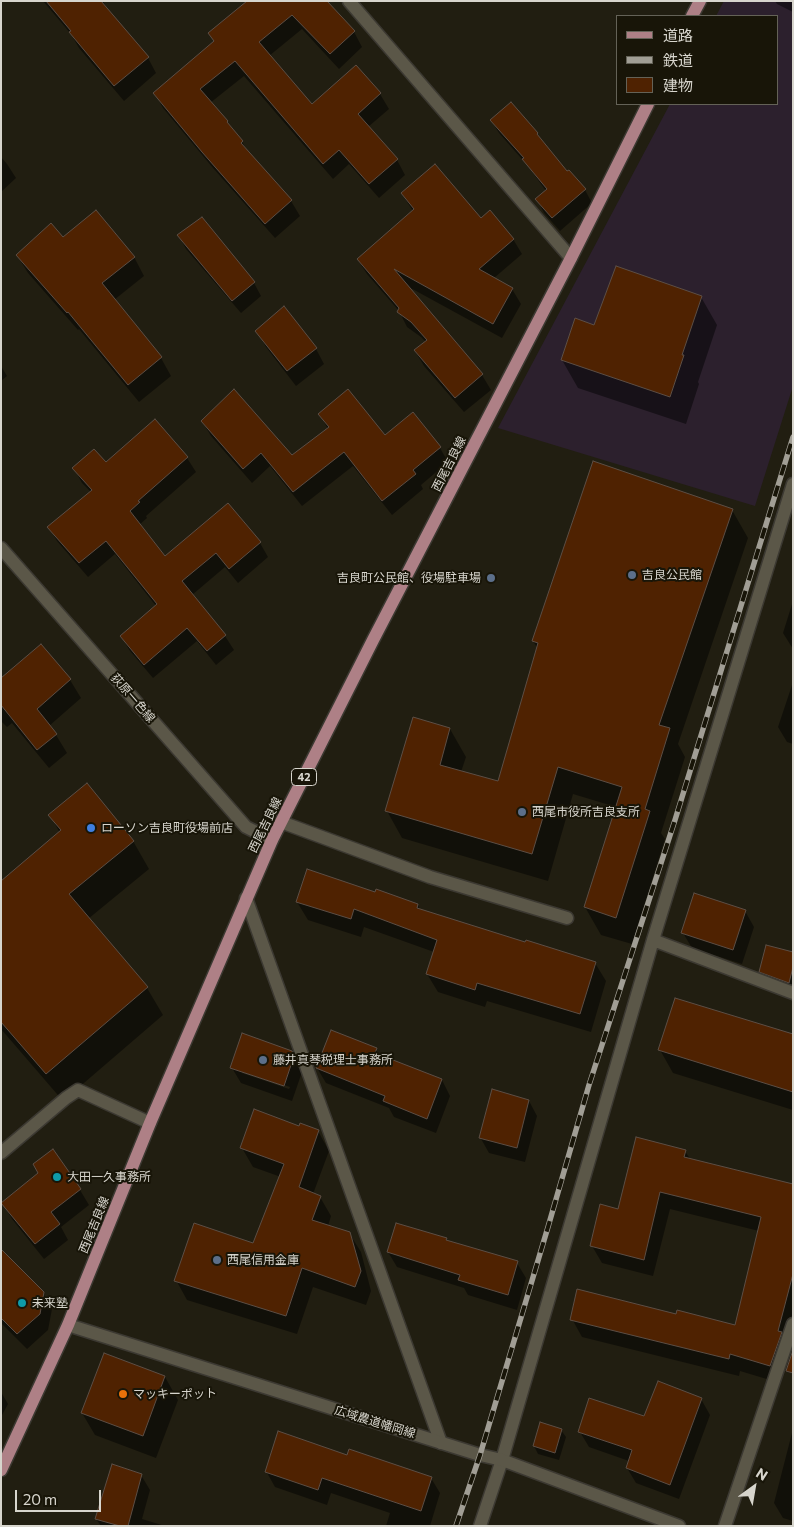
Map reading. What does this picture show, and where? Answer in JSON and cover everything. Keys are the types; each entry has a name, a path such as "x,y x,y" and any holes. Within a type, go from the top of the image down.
{"main road":[{"path":"693,15 700,1"},
{"name":"西尾吉良線","path":"1,1470 68,1325 150,1123 272,840 648,105"}],"street":[{"path":"349,1 571,258"},
{"path":"480,1526 502,1460 653,940 793,484"},
{"name":"荻原一色線","path":"1,548 246,827 272,840"},
{"path":"281,822 430,877 567,918"},
{"path":"246,898 441,1443"},
{"path":"653,940 793,993"},
{"path":"1,1153 78,1090 150,1123"},
{"path":"725,1526 793,1324"},
{"name":"広域農道幡岡線","path":"68,1325 441,1443 502,1460 679,1526"}],"shaded area":[{"path":"724,1 793,1 793,386 755,506 498,428 669,105 779,105 779,15 717,15"}],"building":[{"path":"46,1 101,1 149,57 114,86"},
{"path":"247,1 327,1 355,31 330,54 292,15 259,42 312,104 356,65 381,93 358,114 398,159 369,184 339,150 323,164 235,61 200,89 228,121 243,141 241,143 292,200 265,224 153,93 214,41 208,33"},
{"path":"511,102 567,171 569,170 586,189 552,218 535,199 547,189 522,159 524,158 490,120"},
{"path":"435,164 481,218 490,210 514,239 479,269 513,288 493,324 394,269 483,374 455,398 414,350 427,340 411,322 397,312 399,308 357,259 414,209 401,193"},
{"path":"96,210 135,257 102,283 162,357 128,385 68,312 16,255 51,223 63,237"},
{"path":"202,217 255,282 232,301 177,235"},
{"path":"616,266 702,296 670,397 561,360 575,318 594,325"},
{"path":"284,306 317,348 287,371 255,331"},
{"path":"234,389 292,455 329,427 318,414 348,389 385,435 413,412 441,447 413,470 416,474 382,501 344,452 293,492 261,453 243,469 201,421"},
{"path":"155,419 188,457 138,501 140,502 130,511 165,556 228,503 261,542 229,569 216,553 182,581 226,635 207,651 187,628 144,665 120,636 157,604 106,541 79,563 47,527 92,490 72,468 94,449 106,462"},
{"path":"593,461 733,509 659,725 670,728 645,809 650,811 616,918 584,907 622,787 558,767 532,854 385,811 413,717 450,728 440,765 498,781 538,643 532,641"},
{"path":"41,644 71,679 37,709 57,734 37,750 1,705 1,678"},
{"path":"87,783 134,841 69,894 148,987 46,1074 1,1022 1,881 61,830 48,815"},
{"path":"307,869 375,892 376,889 418,904 417,908 596,962 580,1014 477,983 475,990 426,974 437,940 354,909 351,919 296,902"},
{"path":"694,893 746,910 733,950 681,933"},
{"path":"766,945 793,952 793,967 789,983 759,972"},
{"path":"675,998 793,1034 793,1092 658,1050"},
{"path":"331,1030 377,1048 375,1053 442,1079 427,1119 383,1101 385,1096 316,1068"},
{"name":"藤井真琴税理士事務所","path":"242,1033 292,1051 294,1056 284,1086 230,1068"},
{"path":"492,1089 529,1100 517,1148 479,1138"},
{"path":"254,1109 299,1126 300,1123 319,1130 299,1187 321,1196 312,1220 350,1232 361,1271 355,1287 302,1268 286,1316 174,1281 194,1223 253,1243 284,1164 240,1148"},
{"path":"636,1137 686,1150 684,1157 793,1184 793,1274 778,1331 782,1332 770,1366 730,1354 729,1359 570,1320 577,1289 676,1314 677,1310 735,1325 761,1217 660,1192 644,1260 590,1246 600,1204 618,1209"},
{"path":"53,1149 81,1189 51,1212 60,1224 35,1244 1,1203 38,1173 33,1164"},
{"path":"396,1223 518,1261 508,1295 458,1280 460,1275 387,1252"},
{"name":"未来塾","path":"1,1249 44,1292 40,1314 17,1334 1,1318"},
{"path":"793,1350 793,1373 786,1371"},
{"name":"マッキーポット","path":"104,1353 165,1376 143,1436 81,1413"},
{"path":"658,1381 702,1398 670,1485 626,1468 632,1450 578,1432 589,1398 644,1416"},
{"path":"540,1422 562,1429 555,1453 533,1446"},
{"path":"278,1431 347,1455 349,1449 432,1477 421,1511 322,1478 318,1490 265,1472"},
{"path":"112,1464 142,1474 128,1526 120,1526 95,1519"}],"railway":[{"path":"456,1526 480,1455 589,1085 675,820 793,437"}],"place":[{"name":"吉良公民館","path":"632,575"},
{"name":"吉良町公民館、役場駐車場","path":"491,578"},
{"name":"西尾市役所吉良支所","path":"522,812"},
{"name":"ローソン吉良町役場前店","path":"91,828"},
{"name":"藤井真琴税理士事務所","path":"263,1060"},
{"name":"大田一久事務所","path":"57,1177"},
{"name":"西尾信用金庫","path":"217,1260"},
{"name":"未来塾","path":"22,1303"},
{"name":"マッキーポット","path":"123,1394"}]}
